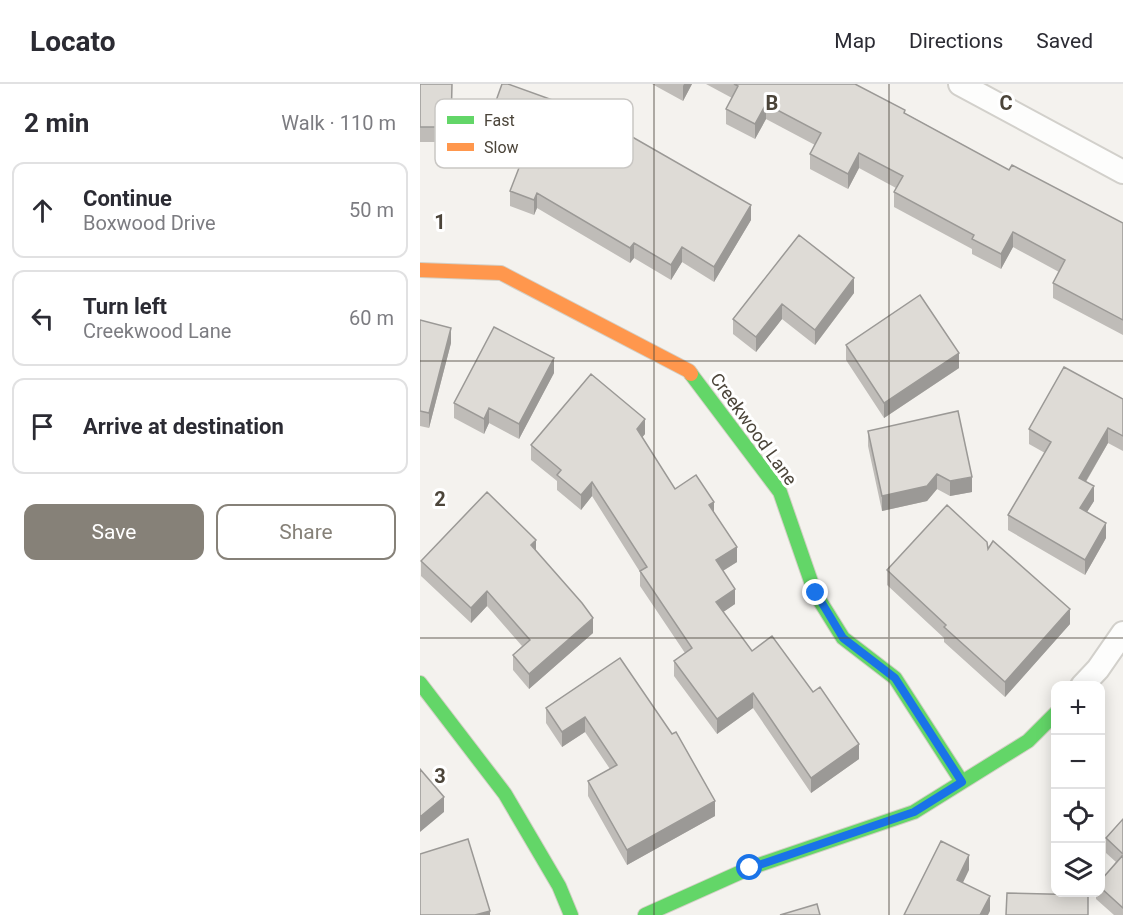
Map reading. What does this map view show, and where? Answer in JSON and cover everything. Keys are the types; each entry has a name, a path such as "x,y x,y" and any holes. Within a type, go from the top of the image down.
{"street":[{"path":"960,84 1123,171"},
{"name":"Creekwood Lane","path":"420,270 501,273 689,371 780,492 816,593 843,638 895,678 962,782"},
{"path":"1087,681 1123,633"},
{"path":"420,683 505,794 559,886 571,915"},
{"path":"645,915 750,868 914,812 1028,741 1051,718"}],"building":[{"path":"420,84 452,84 452,99 435,99 435,127 420,127"},
{"path":"502,84 508,84 550,99 497,99"},
{"path":"734,84 855,84 1009,170 1012,165 1123,223 1123,320 1053,283 1065,260 1013,232 1001,254 972,239 974,235 894,192 903,176 859,153 848,174 810,154 821,133 766,104 755,124 726,109 738,86"},
{"path":"633,137 751,205 714,267 682,247 671,265 634,243 630,248 537,193 534,200 510,191 519,168 633,168"},
{"path":"799,235 854,278 815,330 782,304 756,337 733,319"},
{"path":"920,295 959,353 884,403 846,345"},
{"path":"420,320 451,328 429,413 420,411"},
{"path":"494,327 554,358 519,424 489,408 484,419 454,403"},
{"path":"1064,367 1123,399 1123,436 1108,428 1079,478 1094,486 1080,508 1106,523 1085,560 1008,515 1051,442 1029,429"},
{"path":"591,374 645,419 637,429 675,489 696,475 714,502 709,505 737,547 716,560 735,589 716,602 752,651 772,636 813,692 820,687 859,744 811,778 753,693 717,719 674,661 692,648 640,571 647,567 592,482 581,495 557,475 561,470 531,445"},
{"path":"958,411 972,477 950,481 937,474 927,486 882,496 868,431"},
{"path":"487,492 536,540 531,545 593,618 529,674 513,655 530,640 487,591 471,608 421,561"},
{"path":"947,505 987,542 988,549 993,541 1070,609 1005,682 944,627 946,625 887,570"},
{"path":"620,658 672,734 676,732 715,801 627,850 588,781 617,765 585,717 562,732 546,708"},
{"path":"420,769 444,797 420,817"},
{"path":"1123,819 1123,854 1106,838"},
{"path":"468,839 490,911 475,915 420,915 420,854"},
{"path":"941,841 969,855 957,880 990,896 980,915 904,915"},
{"path":"1123,855 1123,908 1105,892 1105,875"},
{"path":"1007,893 1051,894 1051,897 1088,897 1088,915 1006,915"},
{"path":"817,904 820,915 780,915"}],"traffic: fast":[{"path":"691,374 780,492 815,593 843,638 895,678 962,782"},
{"path":"420,683 505,794 559,886 571,915"},
{"path":"645,915 750,868 914,812 1028,741 1051,718"}],"traffic: slow":[{"path":"420,270 501,273 691,374"}],"route":[{"path":"750,868 914,812 962,782 895,678 843,638 816,593"}]}
